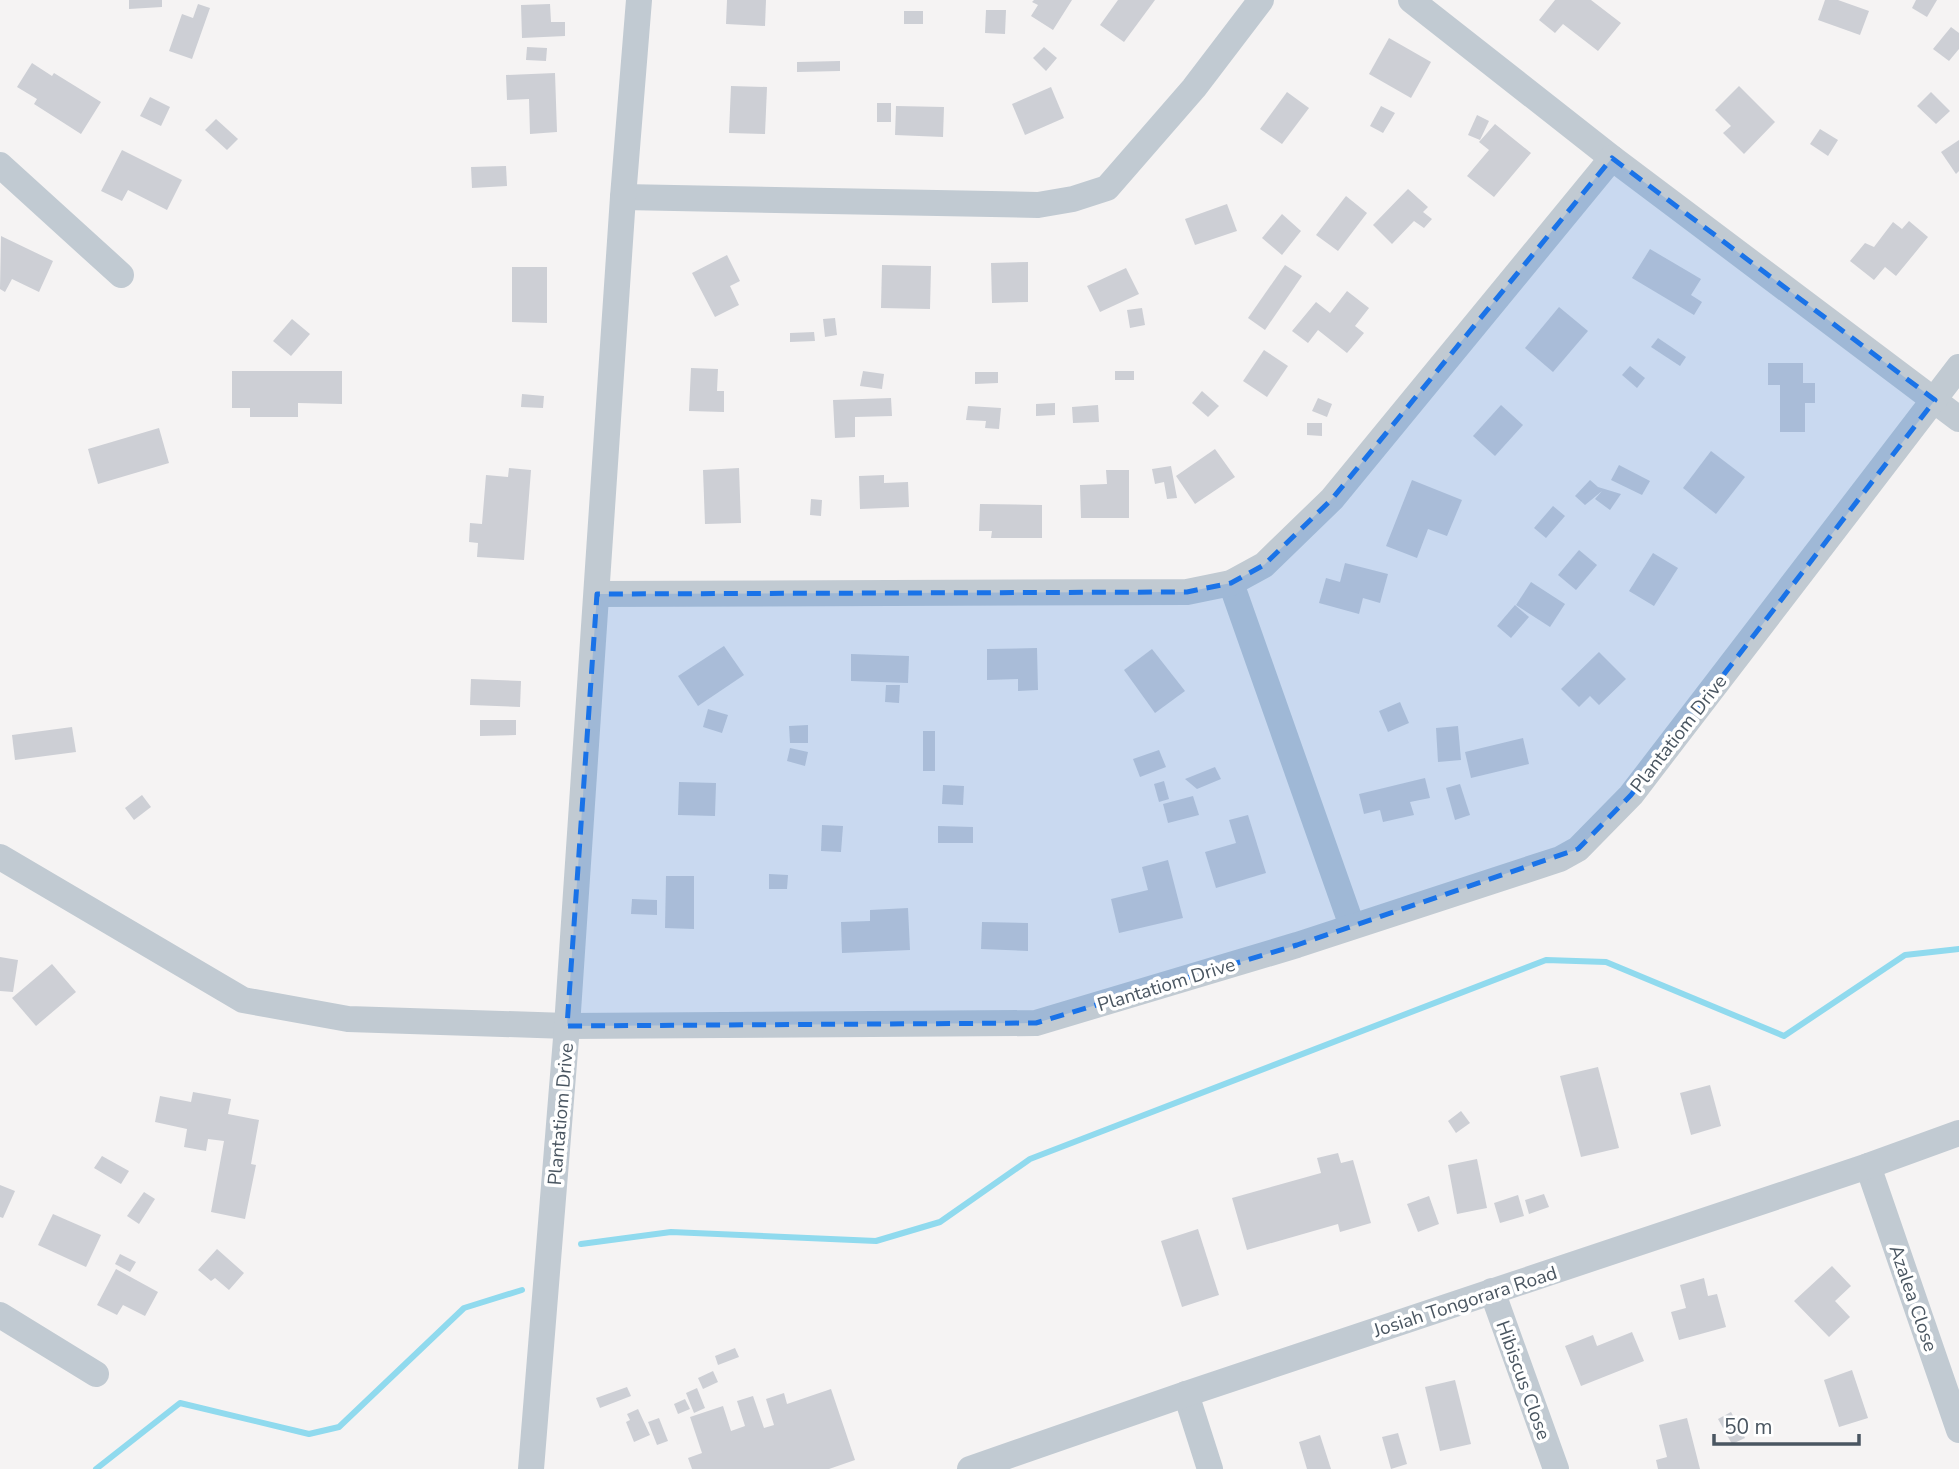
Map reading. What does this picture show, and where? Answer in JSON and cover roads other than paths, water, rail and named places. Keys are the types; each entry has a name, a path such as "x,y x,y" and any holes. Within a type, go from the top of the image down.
{"street":[{"path":"0,857 243,1000 348,1020 567,1026 639,0"},
{"path":"624,197 1038,205 1073,199 1107,188 1194,88 1261,0"},
{"path":"1411,0 1612,158 1959,419"},
{"path":"597,594 1187,592 1231,583 1264,565 1332,499 1612,158"},
{"path":"0,165 121,275"},
{"name":"Plantatiom Drive","path":"531,1469 567,1026 1036,1023 1560,859 1578,849 1630,795 1959,367"},
{"path":"1231,583 1352,926"},
{"name":"Josiah Tongorara Road","path":"970,1469 1959,1133"},
{"name":"Azalea Close","path":"1868,1166 1959,1430"},
{"name":"Hibiscus Close","path":"1492,1291 1556,1469"},
{"path":"0,1315 96,1374"},
{"path":"1186,1394 1210,1469"}],"waterway":[{"path":"581,1244 671,1232 876,1241 940,1222 1030,1159 1546,960 1606,962 1784,1036 1905,955 1959,949"},
{"path":"96,1469 180,1403 309,1434 339,1427 464,1308 522,1290"}]}
